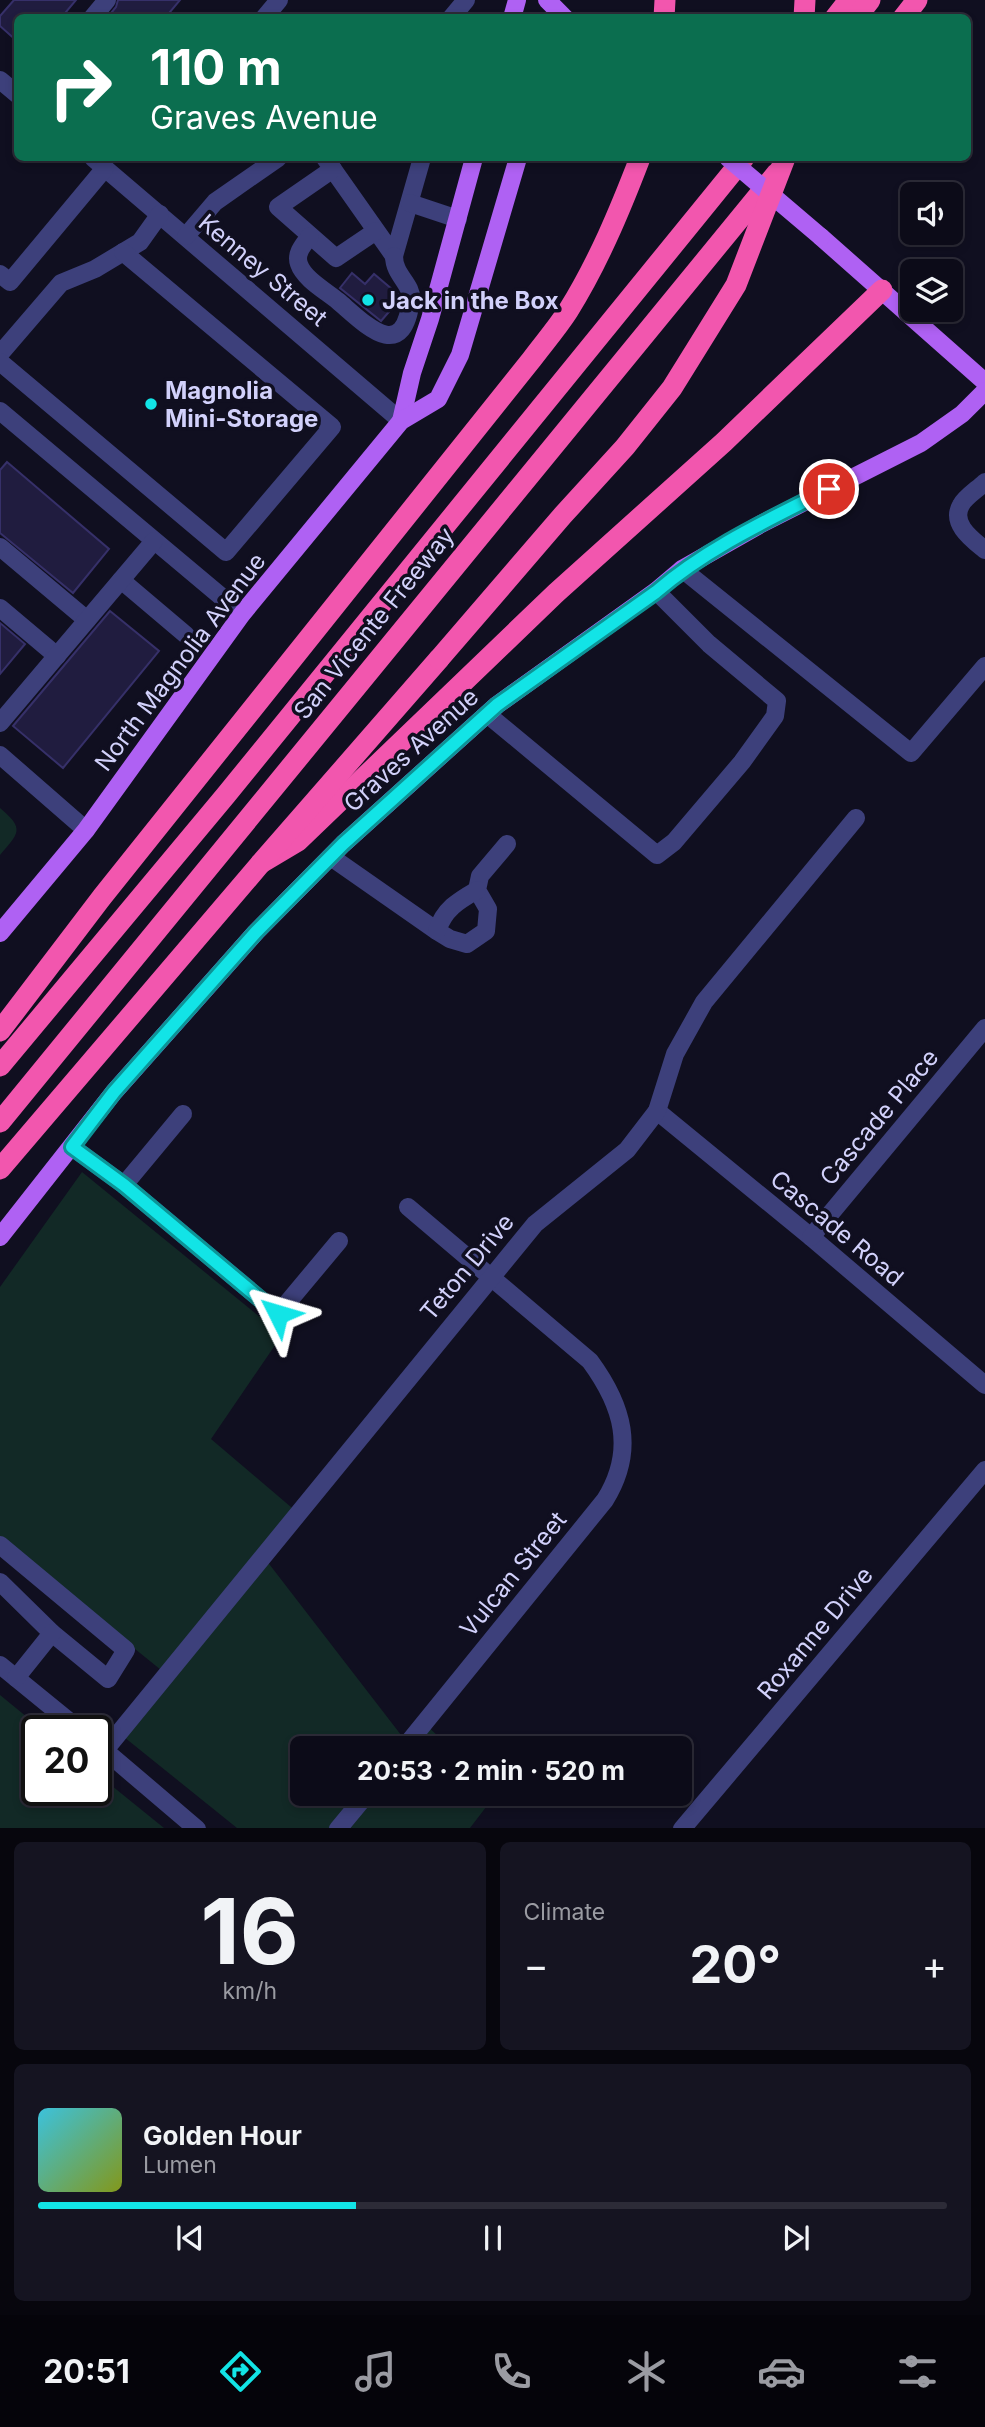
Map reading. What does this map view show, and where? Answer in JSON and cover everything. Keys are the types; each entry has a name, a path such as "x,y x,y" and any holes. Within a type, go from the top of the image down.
{"highway":[{"path":"838,14 849,0"},
{"path":"859,14 870,0"},
{"path":"906,14 917,0"},
{"path":"0,1031 102,897 568,311 596,260 639,161"},
{"path":"702,210 736,161"},
{"name":"San Vicente Freeway","path":"0,1066 235,784 742,161"},
{"name":"San Vicente Freeway","path":"0,1122 785,161"},
{"path":"0,1169 261,863 625,447 671,388 736,285 786,161"},
{"path":"261,863 298,842 556,593 731,435 882,290"}],"main road":[{"name":"North Magnolia Avenue","path":"401,421 412,373 430,319 473,161"},
{"name":"North Magnolia Avenue","path":"0,933 86,830 242,614 401,421 438,398 450,377 474,312 517,161"},
{"path":"732,161 985,382"},
{"name":"Graves Avenue","path":"0,1237 114,1092 256,932 331,856 487,714 656,592 682,569 761,524 920,443 962,414 985,391"}],"street":[{"path":"95,14 107,0"},
{"path":"267,14 279,0"},
{"path":"454,14 466,0"},
{"path":"0,274 10,282 95,161"},
{"name":"Kenney Street","path":"97,161 401,421"},
{"path":"187,236 215,202 274,161"},
{"path":"310,236 297,258 303,272 371,329 391,335 400,332 411,296 408,286 394,267 394,256 421,161"},
{"path":"376,230 336,258 278,207 329,163 376,230 394,256"},
{"path":"410,203 458,219"},
{"path":"0,354 61,283 95,269 140,242 160,214"},
{"path":"0,362 226,552 332,427 123,252"},
{"path":"0,436 6,416 242,614"},
{"path":"985,482 961,506 958,519 965,534 985,550"},
{"path":"0,723 154,541"},
{"path":"0,547 87,620"},
{"path":"682,569 911,753 985,666"},
{"path":"121,580 186,635"},
{"path":"487,714 657,855 674,842 742,762 775,716 777,701 709,644 656,592"},
{"path":"0,608 57,656"},
{"path":"0,755 86,830"},
{"name":"Teton Drive","path":"112,1733 489,1276 535,1224 627,1150 657,1111 675,1054 704,1002 856,818"},
{"path":"331,856 437,931 450,939 467,944 486,931 488,909 477,890 480,876 507,844"},
{"path":"437,931 442,916 458,901 477,890"},
{"name":"Cascade Place","path":"811,1237 985,1028"},
{"name":"Cascade Road","path":"657,1111 985,1385"},
{"path":"124,1185 183,1114"},
{"path":"72,1147 124,1185 278,1314 339,1241"},
{"name":"Vulcan Street","path":"408,1207 590,1361 608,1389 619,1416 624,1444 619,1473 605,1500 414,1736"},
{"name":"Roxanne Drive","path":"683,1828 985,1470"},
{"path":"0,1545 126,1650 108,1679 52,1633 0,1582"},
{"path":"16,1678 52,1633"},
{"path":"0,1665 61,1715"},
{"path":"112,1756 196,1828"},
{"path":"339,1828 357,1806"}],"green space":[{"path":"0,808 13,821 16,831 12,841 0,855"},
{"path":"82,1172 282,1335 211,1439 298,1513 263,1556 402,1736 290,1736 290,1806 487,1806 470,1828 237,1828 119,1733 166,1674 0,1540 0,1287"},
{"path":"0,1695 24,1715 21,1715 21,1806 112,1806 112,1786 164,1828 0,1828"},
{"path":"425,1724 438,1736 415,1736"}],"building":[{"path":"14,0 76,0 64,14 14,14 14,38 0,26 0,16"},
{"path":"118,0 180,0 168,14 110,14"},
{"path":"352,273 365,284 374,274 399,295 400,299 381,321 340,288"},
{"path":"7,462 109,549 73,593 0,533 0,470"},
{"path":"110,611 159,651 63,768 13,726"},
{"path":"0,623 25,644 0,674"}],"place":[{"name":"Jack in the Box","path":"368,300"},
{"name":"Magnolia Mini-Storage","path":"151,404"}],"route":[{"path":"278,1314 124,1185 72,1147 114,1092 256,932 343,844 497,705 656,592 682,569 829,489"}]}
